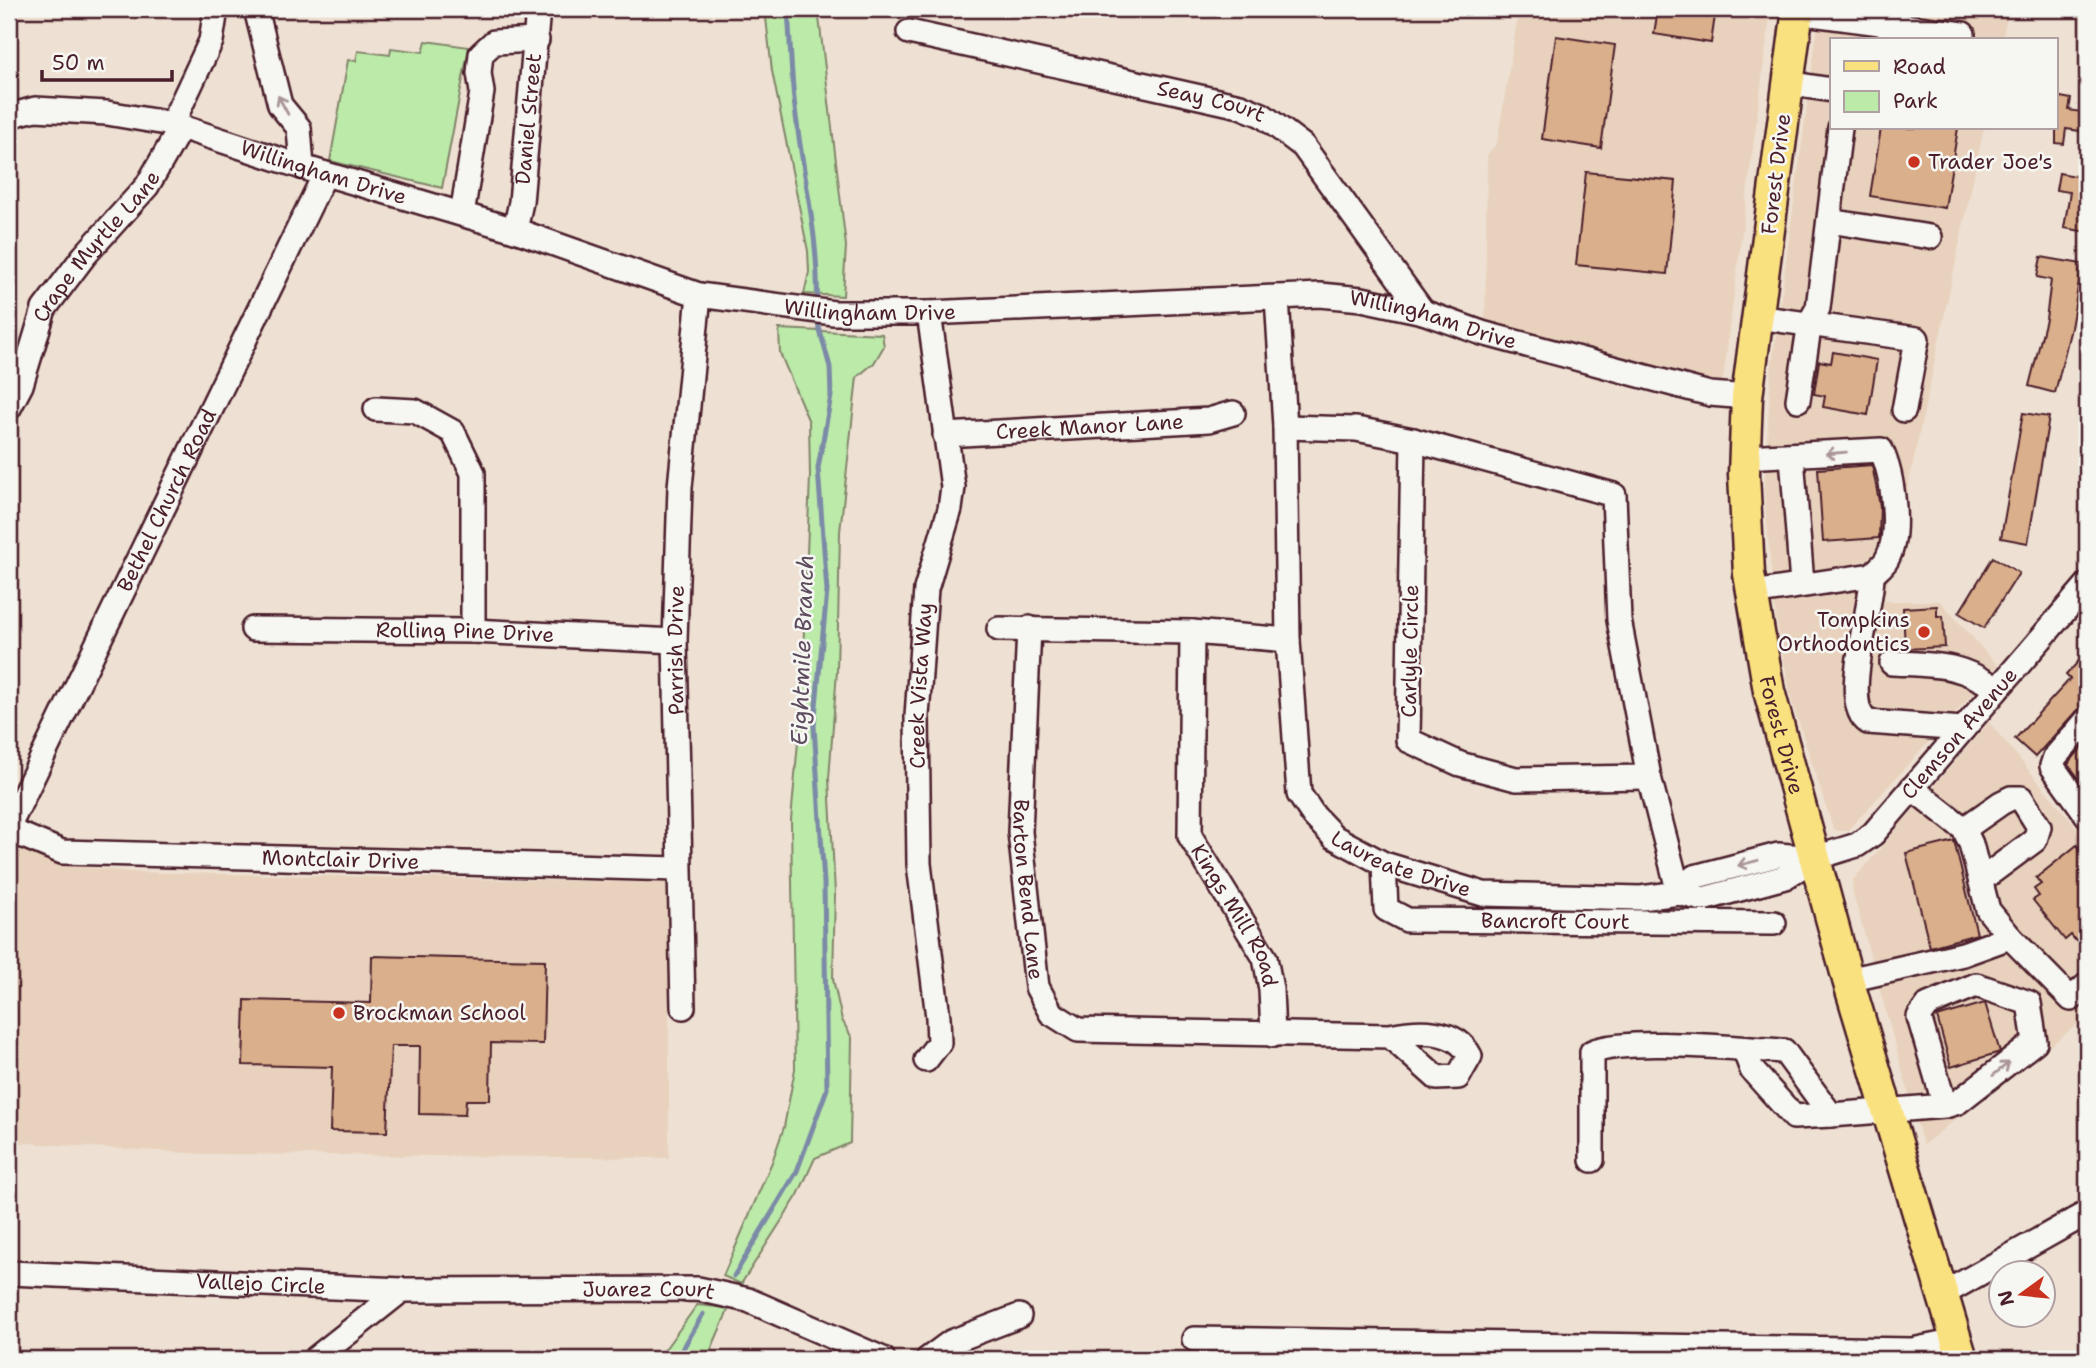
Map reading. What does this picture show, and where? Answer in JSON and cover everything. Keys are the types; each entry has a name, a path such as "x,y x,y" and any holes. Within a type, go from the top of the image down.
{"main road":[{"name":"Forest Drive","path":"1797,11 1747,397 1744,457 1752,593 1769,691 1848,980 1959,1350"}],"street":[{"name":"Crape Myrtle Lane","path":"9,408 20,385 44,309 84,256 147,186 177,125 211,41 216,9"},
{"path":"256,9 280,105 299,128 302,167"},
{"name":"Daniel Street","path":"515,230 522,202 538,9"},
{"path":"1797,11 1854,14 1962,34"},
{"name":"Seay Court","path":"909,32 1240,106 1262,115 1303,146 1423,312"},
{"path":"462,214 482,92 479,73 481,54 494,42 537,40"},
{"path":"1787,83 1830,90"},
{"name":"Willingham Drive","path":"9,116 34,108 107,113 177,125 302,167 515,230 699,295 834,313 929,313 1320,295 1362,299 1423,312 1482,333 1710,394 1747,397"},
{"path":"1798,400 1810,323 1818,307 1840,130"},
{"name":"Bethel Church Road","path":"9,828 325,174"},
{"path":"1829,221 1930,237"},
{"name":"Parrish Drive","path":"683,1007 677,869 675,641 680,487 699,295"},
{"name":"Laureate Drive","path":"1277,297 1285,427 1287,640 1299,794 1334,837 1384,864 1483,894 1642,898 1679,893 1694,877 1778,855 1815,858"},
{"name":"Creek Vista Way","path":"926,1060 939,1043 939,1030 919,863 917,716 926,589 950,509 953,486 929,313"},
{"path":"1757,317 1917,339 1904,410"},
{"path":"376,410 415,411 453,432 473,473 473,631"},
{"name":"Creek Manor Lane","path":"945,435 1209,420 1233,413"},
{"path":"1285,427 1356,429 1413,440 1614,495 1619,620 1649,777 1679,893"},
{"name":"Carlyle Circle","path":"1413,440 1408,740 1460,764 1516,779 1649,777"},
{"path":"1744,457 1792,468 1881,450 1890,468 1893,544 1886,561 1872,575 1857,677 1856,709 1861,718 1868,722 1963,729"},
{"path":"1792,468 1802,584"},
{"path":"1752,593 1872,575"},
{"name":"Clemson Avenue","path":"1815,858 1857,845 1873,834 2087,585"},
{"name":"Barton Bend Lane","path":"1029,628 1020,832 1037,987 1051,1013 1078,1030 1391,1036"},
{"name":"Rolling Pine Drive","path":"253,629 473,631 675,641"},
{"path":"999,629 1192,632 1287,640"},
{"name":"Kings Mill Road","path":"1192,632 1190,836 1265,958 1271,989 1273,1035"},
{"path":"1892,663 1949,665 1979,676 1997,689"},
{"path":"2087,720 2055,757 2052,766 2087,815"},
{"path":"1912,788 1964,829 1988,910 2010,937 2071,999 2087,985"},
{"path":"1964,829 2011,798 2021,797 2039,827 2035,841 1981,880"},
{"name":"Montclair Drive","path":"9,828 62,852 677,869"},
{"name":"Bancroft Court","path":"1384,864 1386,909 1407,920 1774,923"},
{"path":"1848,980 1963,954 2010,937"},
{"path":"1963,954 1976,985"},
{"path":"1744,1049 1752,1070 1794,1117 1945,1106 1967,1096 2036,1039 2029,1003 1976,985 1928,1004 1919,1017 1945,1106"},
{"path":"1592,1160 1592,1052 1603,1048 1663,1046 1784,1051 1831,1115"},
{"path":"1943,1294 2087,1213"},
{"name":"Vallejo Circle","path":"9,1273 401,1290"},
{"path":"315,1359 401,1290"},
{"name":"Juarez Court","path":"401,1290 711,1290 748,1300 883,1359"},
{"path":"928,1359 951,1342 1018,1316"},
{"path":"1194,1339 1959,1350"}],"shaded area":[{"path":"1519,9 1559,9 1639,20 1641,9 1771,9 1722,387 1485,329 1487,155 1497,143"},
{"path":"1820,9 2009,9 2002,38 1830,38 1830,130 1984,130 1884,601 1940,601 1998,666 1847,831 1833,828 1791,699 1774,606 1764,491 1771,372"},
{"path":"1989,722 2087,840 2087,1017 1923,1145 1852,890 1853,880"},
{"name":"Brockman School","path":"9,846 63,865 132,872 669,883 669,1158 204,1154 9,1142"}],"green space":[{"path":"765,9 818,9 846,246 843,296 804,294 809,272 808,251 772,71"},
{"path":"426,41 469,47 442,188 330,161 348,60 356,61 358,51 390,55 391,48 423,52"},
{"path":"779,329 882,334 884,346 874,363 857,377 840,532 837,671 829,779 835,893 833,979 842,1020 852,1038 850,1143 815,1158 798,1195 741,1284 723,1276 772,1162 784,1127 795,1069 791,820 801,708 810,476 809,422 780,353"},
{"path":"697,1305 729,1308 707,1359 658,1359"}],"building":[{"path":"1658,9 1716,9 1711,43 1654,34"},
{"path":"1556,36 1615,45 1601,148 1542,139"},
{"path":"2058,96 2071,99 2069,110 2087,113 2087,132 2066,129 2064,144 2056,143"},
{"name":"Trader Joe's","path":"1881,130 1958,130 1945,208 1870,196"},
{"path":"1586,172 1676,181 1667,274 1576,265"},
{"path":"2059,173 2087,178 2087,232 2064,228 2070,192 2056,190"},
{"path":"2041,257 2082,264 2071,328 2055,393 2029,386 2046,319 2051,280 2037,277"},
{"path":"1833,352 1877,360 1868,415 1823,407 1825,396 1814,394 1819,361 1831,363"},
{"path":"2023,413 2049,417 2028,543 2001,538"},
{"path":"1872,465 1880,506 1879,538 1823,542 1818,469"},
{"path":"1993,557 2019,573 1984,628 1959,613"},
{"name":"Tompkins Orthodontics","path":"1937,606 1937,616 1943,616 1945,647 1905,649 1903,608"},
{"path":"2087,652 2087,706 2076,711 2035,757 2015,739 2070,679 2066,675"},
{"path":"2087,741 2087,789 2068,764"},
{"path":"1954,841 1977,934 1930,947 1906,853"},
{"path":"2077,845 2087,858 2087,932 2076,941 2071,935 2065,940 2033,900 2039,896 2034,889 2041,884 2036,878"},
{"path":"372,956 545,960 543,1044 491,1043 490,1100 466,1100 465,1115 419,1114 420,1046 391,1046 387,1132 330,1131 332,1067 243,1065 245,1000 371,1003"},
{"path":"1985,1003 2000,1052 1951,1067 1937,1017"}],"waterway":[{"name":"Eightmile Branch","path":"788,9 794,99 816,254 817,306"},
{"name":"Eightmile Branch","path":"734,1276 797,1171 827,1089 824,883 814,726 827,591 818,468 831,396 830,367 816,316"},
{"name":"Eightmile Branch","path":"677,1359 703,1314"}],"place":[{"name":"Trader Joe's","path":"1914,162"},
{"name":"Tompkins Orthodontics","path":"1924,632"},
{"name":"Brockman School","path":"339,1013"}]}
